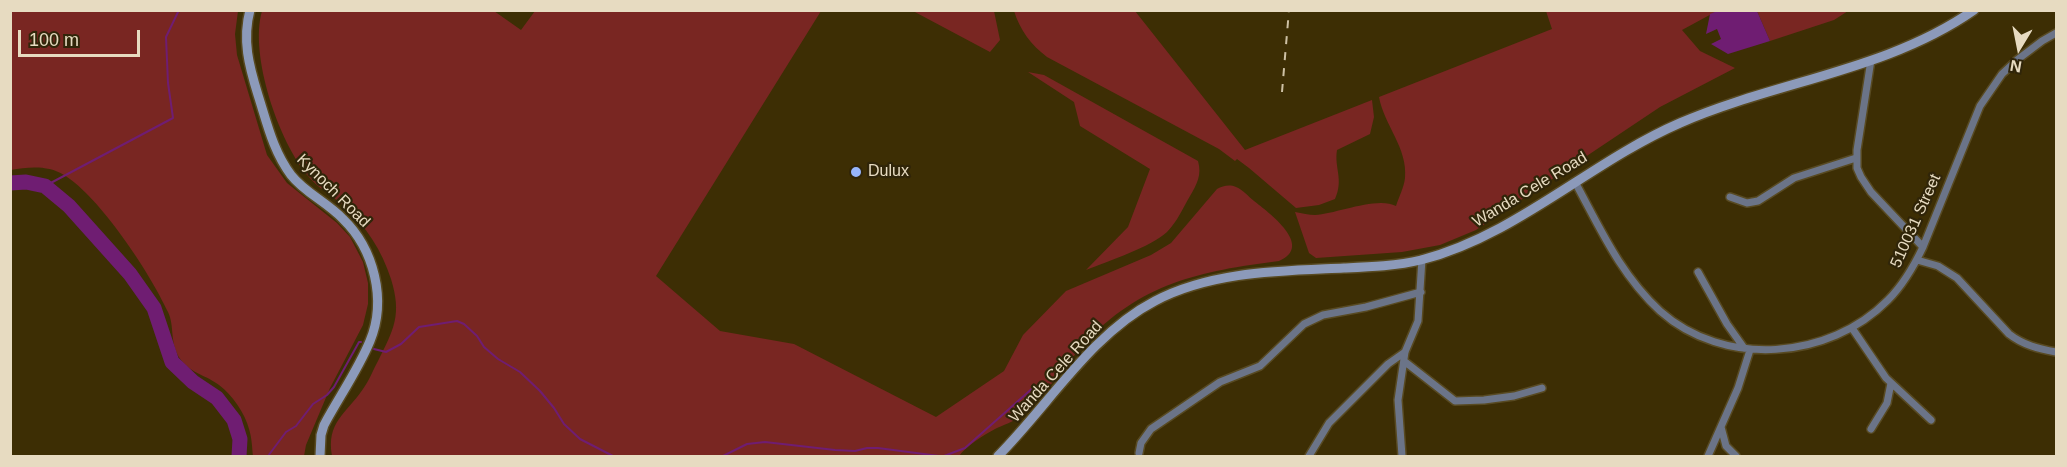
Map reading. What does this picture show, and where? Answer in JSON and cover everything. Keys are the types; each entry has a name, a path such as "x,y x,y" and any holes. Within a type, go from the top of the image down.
{"street":[{"name":"Kynoch Road","path":"250,10 246,34 247,58 280,158 299,183 342,217 363,244 370,260 377,295 376,319 370,340 324,425 320,456"},
{"name":"Wanda Cele Road","path":"998,456 1099,343 1137,312 1162,297 1192,285 1229,277 1391,264 1450,251 1496,230 1650,138 1678,124 1922,41 1951,27 1974,10"},
{"name":"510031 Street","path":"1575,182 1622,268 1634,285 1654,305 1681,326 1701,337 1721,344 1747,349 1794,348 1834,337 1852,328 1888,300 1917,260 1980,105 2002,74 2030,49 2056,33"},
{"path":"1871,60 1856,158 1858,172 1872,192 1923,247"},
{"path":"1730,197 1747,203 1758,201 1794,178 1856,158"},
{"path":"1402,456 1398,400 1405,352 1418,321 1422,259"},
{"path":"1917,260 1938,266 1957,278 2009,334 2025,344 2056,352"},
{"path":"1698,272 1727,324 1747,349 1738,388 1708,456"},
{"path":"1139,453 1141,443 1150,429 1220,381 1260,366 1304,324 1323,315 1366,307 1421,292"},
{"path":"1852,328 1891,383 1931,420"},
{"path":"1308,456 1329,423 1388,364 1405,352"},
{"path":"1404,361 1455,401 1514,396 1542,388"},
{"path":"1870,429 1887,403 1891,383"},
{"path":"1721,427 1726,446 1736,456"}],"shaded area":[{"path":"11,10 238,11 235,34 237,55 267,155 287,183 337,223 350,237 363,262 368,283 368,304 363,325 330,388 306,445 304,456 253,456 249,429 237,405 219,385 181,360 173,341 170,317 160,296 137,257 93,200 58,172 45,168 11,170"},
{"path":"262,11 494,11 521,30 535,11 821,11 656,276 720,331 794,344 936,417 1004,371 1023,335 1066,291 1151,255 1171,243 1217,189 1231,186 1243,191 1278,221 1291,238 1292,247 1289,255 1279,261 1197,276 1149,294 1127,307 1083,345 1045,392 1017,419 976,441 959,456 332,456 331,444 335,426 367,383 384,350 395,322 396,302 391,279 383,259 366,231 344,206 309,177 287,143 269,98 263,74 259,29"},
{"path":"913,11 994,11 1000,40 990,52"},
{"path":"1014,11 1135,11 1245,150 1372,100 1374,117 1370,134 1337,150 1339,185 1335,199 1319,205 1296,208 1237,159 1235,161 1219,149 1047,57 1027,37"},
{"path":"1546,11 1717,11 1682,30 1700,51 1735,68 1660,107 1476,230 1440,245 1402,252 1316,258 1309,253 1295,212 1315,215 1368,204 1388,203 1396,206 1404,181 1405,167 1379,97 1552,29"},
{"path":"1717,11 1757,11 1770,41 1728,54 1711,44 1721,39 1717,29 1706,34 1710,14"},
{"path":"1757,11 1848,11 1834,20 1770,41"},
{"path":"1028,72 1044,75 1198,161 1197,183 1177,219 1160,238 1086,270 1128,227 1150,169 1080,126 1074,102"}],"waterway":[{"path":"45,186 173,118 168,83 166,37 179,10"},
{"path":"10,183 26,182 45,186 69,206 130,274 154,308 172,362 193,382 217,398 234,420 240,439 239,456"},
{"path":"374,349 386,352 401,344 419,327 457,321 464,324 477,336 484,347 498,359 520,372 540,391 564,424 580,439 613,456"},
{"path":"268,456 286,432 296,426 313,404 327,395 334,387 361,342"},
{"path":"944,456 965,448 1035,386"},
{"path":"723,456 747,444 765,442 835,450 855,451 878,448 939,456"}],"railway":[{"path":"1282,92 1289,10"}],"place":[{"name":"Dulux","path":"856,172"}]}
